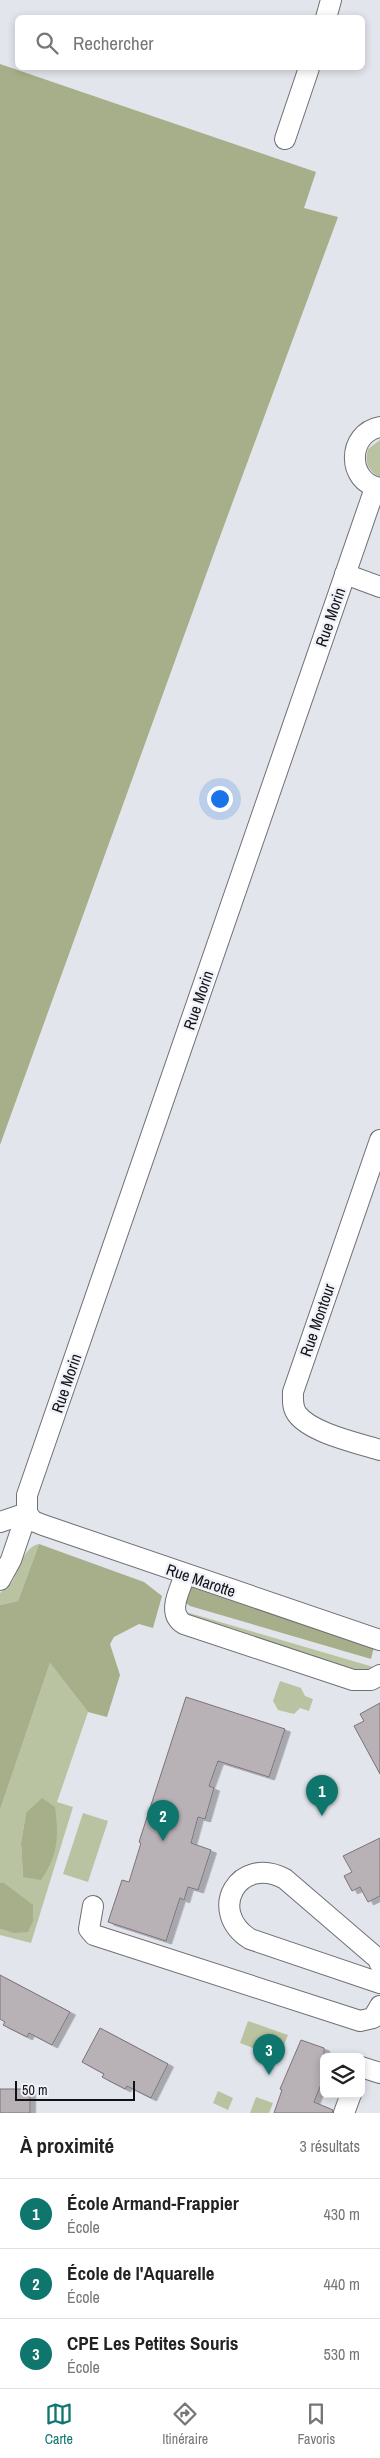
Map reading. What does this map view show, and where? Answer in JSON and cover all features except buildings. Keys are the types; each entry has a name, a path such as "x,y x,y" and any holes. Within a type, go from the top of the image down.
{"street":[{"path":"327,15 331,0"},
{"path":"285,139 308,70"},
{"name":"Rue Morin","path":"0,1580 11,1560 27,1513 27,1495 345,574 378,488 360,476 354,457 360,438 380,427"},
{"path":"345,574 380,587"},
{"name":"Rue Montour","path":"380,1140 293,1392 293,1404 298,1414 307,1424 322,1431 380,1450"},
{"path":"0,1522 27,1513"},
{"name":"Rue Marotte","path":"27,1513 33,1521 43,1525 380,1640"},
{"path":"185,1575 175,1605 178,1618 184,1624 353,1680 371,1680 380,1675"},
{"path":"380,1964 378,1958 285,1879 262,1872 252,1874 235,1886 231,1895 229,1913 240,1933 380,1983"},
{"path":"93,1906 89,1930 94,1935 360,2021 373,2018 380,2006"},
{"path":"365,2068 380,2073"},
{"path":"344,2113 350,2098"}],"green space":[{"path":"0,64 316,172 304,208 338,217 215,550 0,1145"},
{"path":"380,440 380,477 372,472 366,458 368,449"},
{"path":"39,1544 18,1601 0,1605 0,1593 12,1582 25,1554"},
{"path":"39,1544 144,1582 162,1596 153,1628 139,1624 114,1637 110,1644 120,1675 107,1717 88,1712 50,1663 0,1810 0,1605 18,1601"},
{"path":"192,1585 374,1647 371,1659 190,1606 186,1603"},
{"path":"186,1612 376,1668 355,1674 187,1619"},
{"path":"50,1663 88,1712 57,1802 73,1807 31,1943 0,1935 0,1929 13,1933 33,1921 4,1883 0,1883 0,1810","holes":["37,1805 23,1877 21,1843 26,1813"]},
{"path":"280,1681 301,1688 305,1696 313,1699 309,1711 300,1708 294,1714 278,1710 273,1701"},
{"path":"42,1798 55,1807 57,1837 54,1854 41,1880 23,1877 21,1843 26,1813"},
{"path":"83,1813 108,1821 88,1882 63,1874"},
{"path":"0,1883 4,1883 33,1905 33,1921 28,1932 13,1933 0,1929"},
{"path":"248,2021 288,2035 279,2058 240,2043"},
{"path":"218,2091 233,2098 228,2110 213,2103"},
{"path":"256,2097 273,2103 269,2113 250,2113"}],"place":[{"name":"École Armand-Frappier","path":"322,1816"},
{"name":"École de l'Aquarelle","path":"163,1841"},
{"name":"CPE Les Petites Souris","path":"269,2075"}]}
